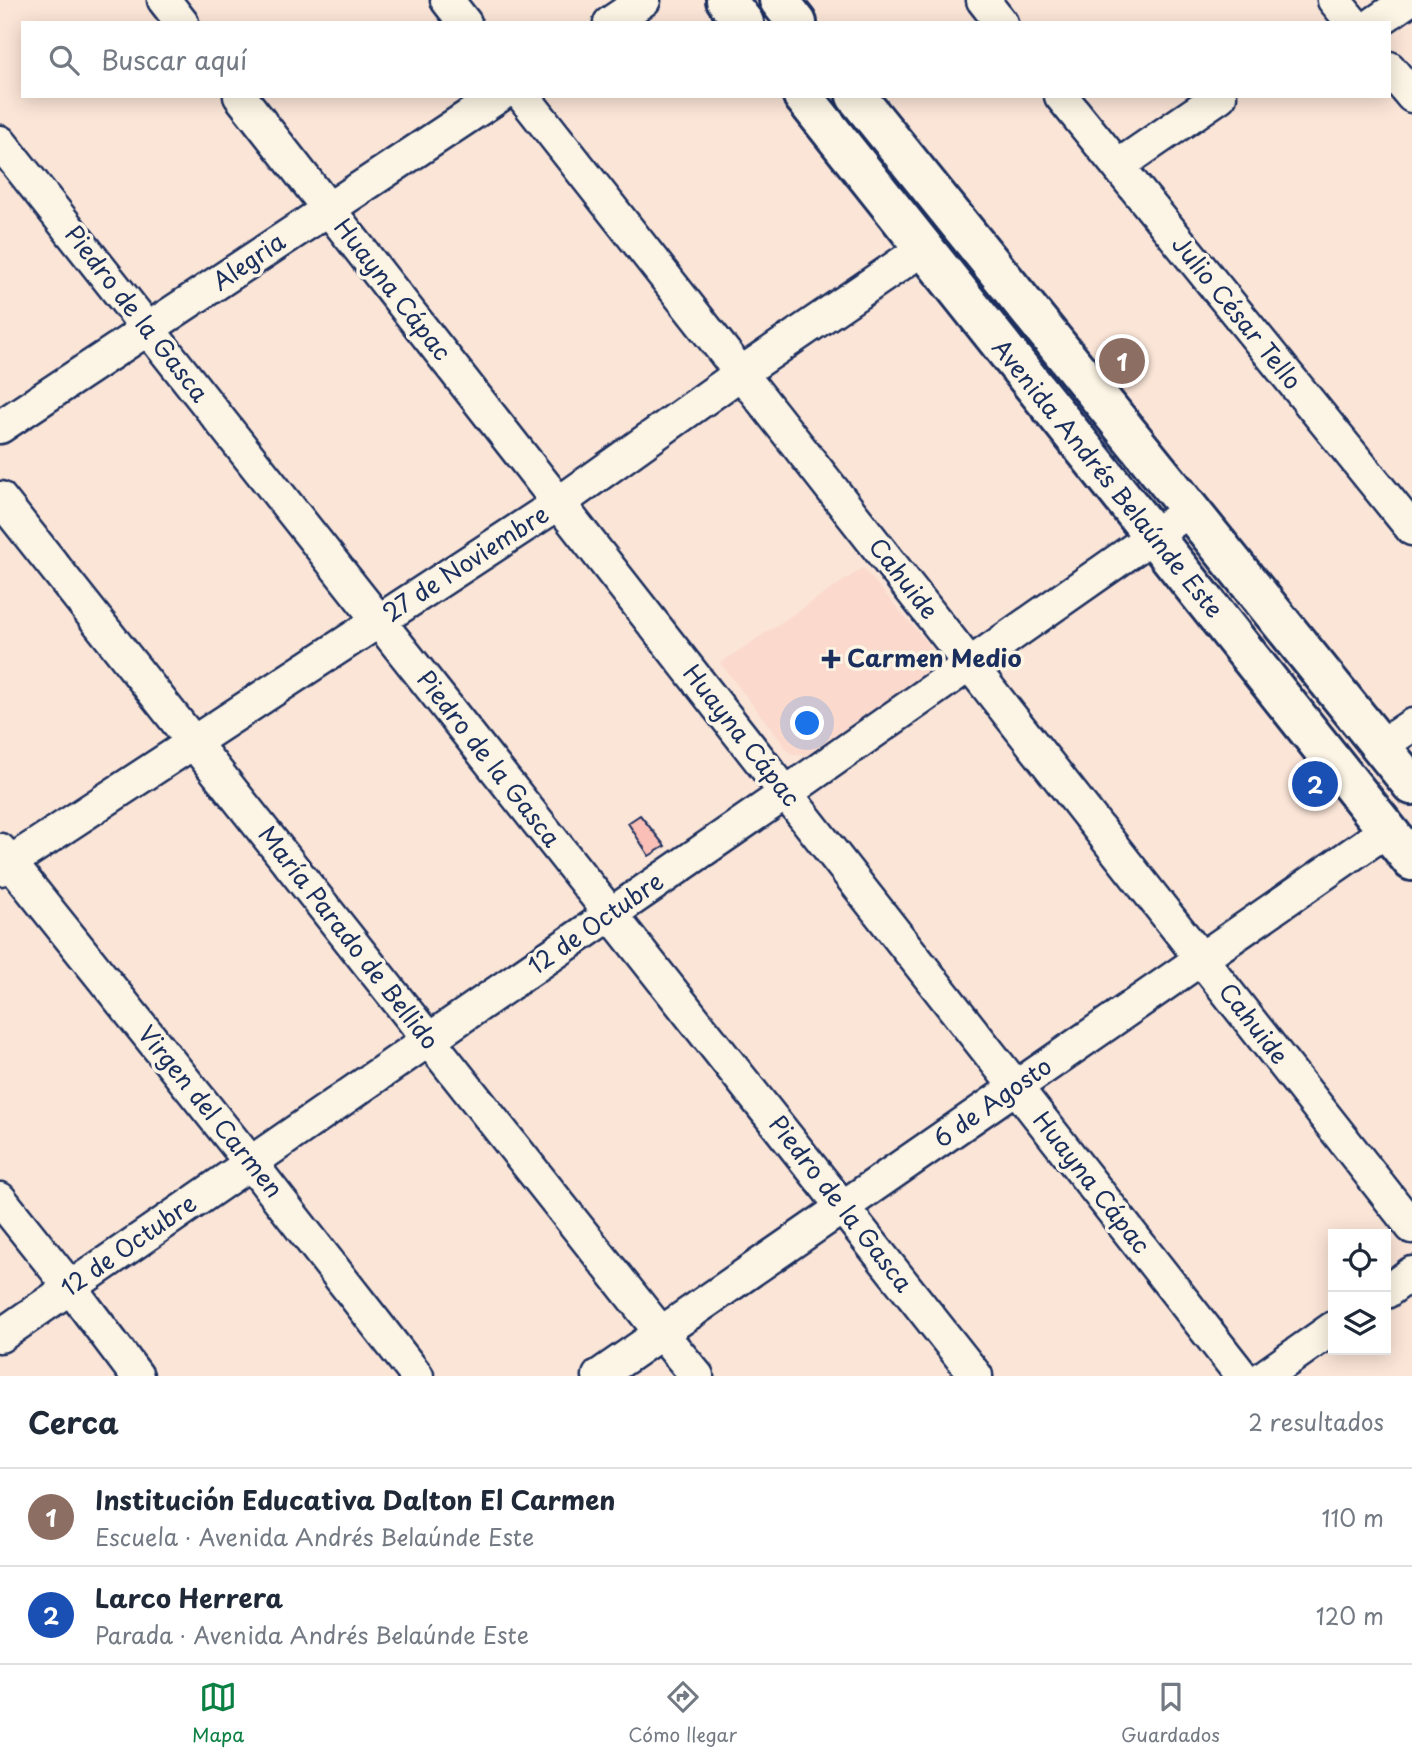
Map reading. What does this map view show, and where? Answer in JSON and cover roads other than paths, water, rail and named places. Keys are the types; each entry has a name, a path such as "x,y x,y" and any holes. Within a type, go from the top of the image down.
{"street":[{"path":"164,0 180,21"},
{"path":"447,0 463,21"},
{"path":"613,21 644,0"},
{"path":"726,0 742,21"},
{"path":"779,0 795,21"},
{"path":"983,0 999,21"},
{"path":"1378,21 1408,0"},
{"path":"1391,70 1412,96"},
{"name":"Huayna Cápac","path":"242,98 1242,1376"},
{"name":"Alegria","path":"0,427 496,98"},
{"name":"Cahuide","path":"525,98 1412,1227"},
{"name":"Avenida Andrés Belaúnde Este","path":"805,98 1412,861"},
{"name":"Avenida Andrés Belaúnde Este","path":"858,98 1412,785"},
{"name":"Julio César Tello","path":"1063,98 1412,529"},
{"path":"1118,166 1217,98"},
{"name":"Piedro de la Gasca","path":"0,142 976,1376"},
{"name":"27 de Noviembre","path":"3,860 193,743 559,503 741,373 924,248"},
{"name":"María Parado de Bellido","path":"0,498 660,1334 697,1376"},
{"name":"12 de Octubre","path":"0,1336 1154,538 1190,510"},
{"path":"1381,747 1412,725"},
{"name":"6 de Agosto","path":"599,1376 1387,830"},
{"name":"Virgen del Carmen","path":"3,860 250,1162 417,1376"},
{"path":"0,1199 137,1376"},
{"path":"1391,1288 1412,1273"},
{"path":"1265,1376 1328,1332"}],"place":[{"name":"Institución Educativa Dalton El Carmen","path":"1122,361"},
{"name":"Carmen Medio","path":"831,659"},
{"name":"Larco Herrera","path":"1315,784"}]}
